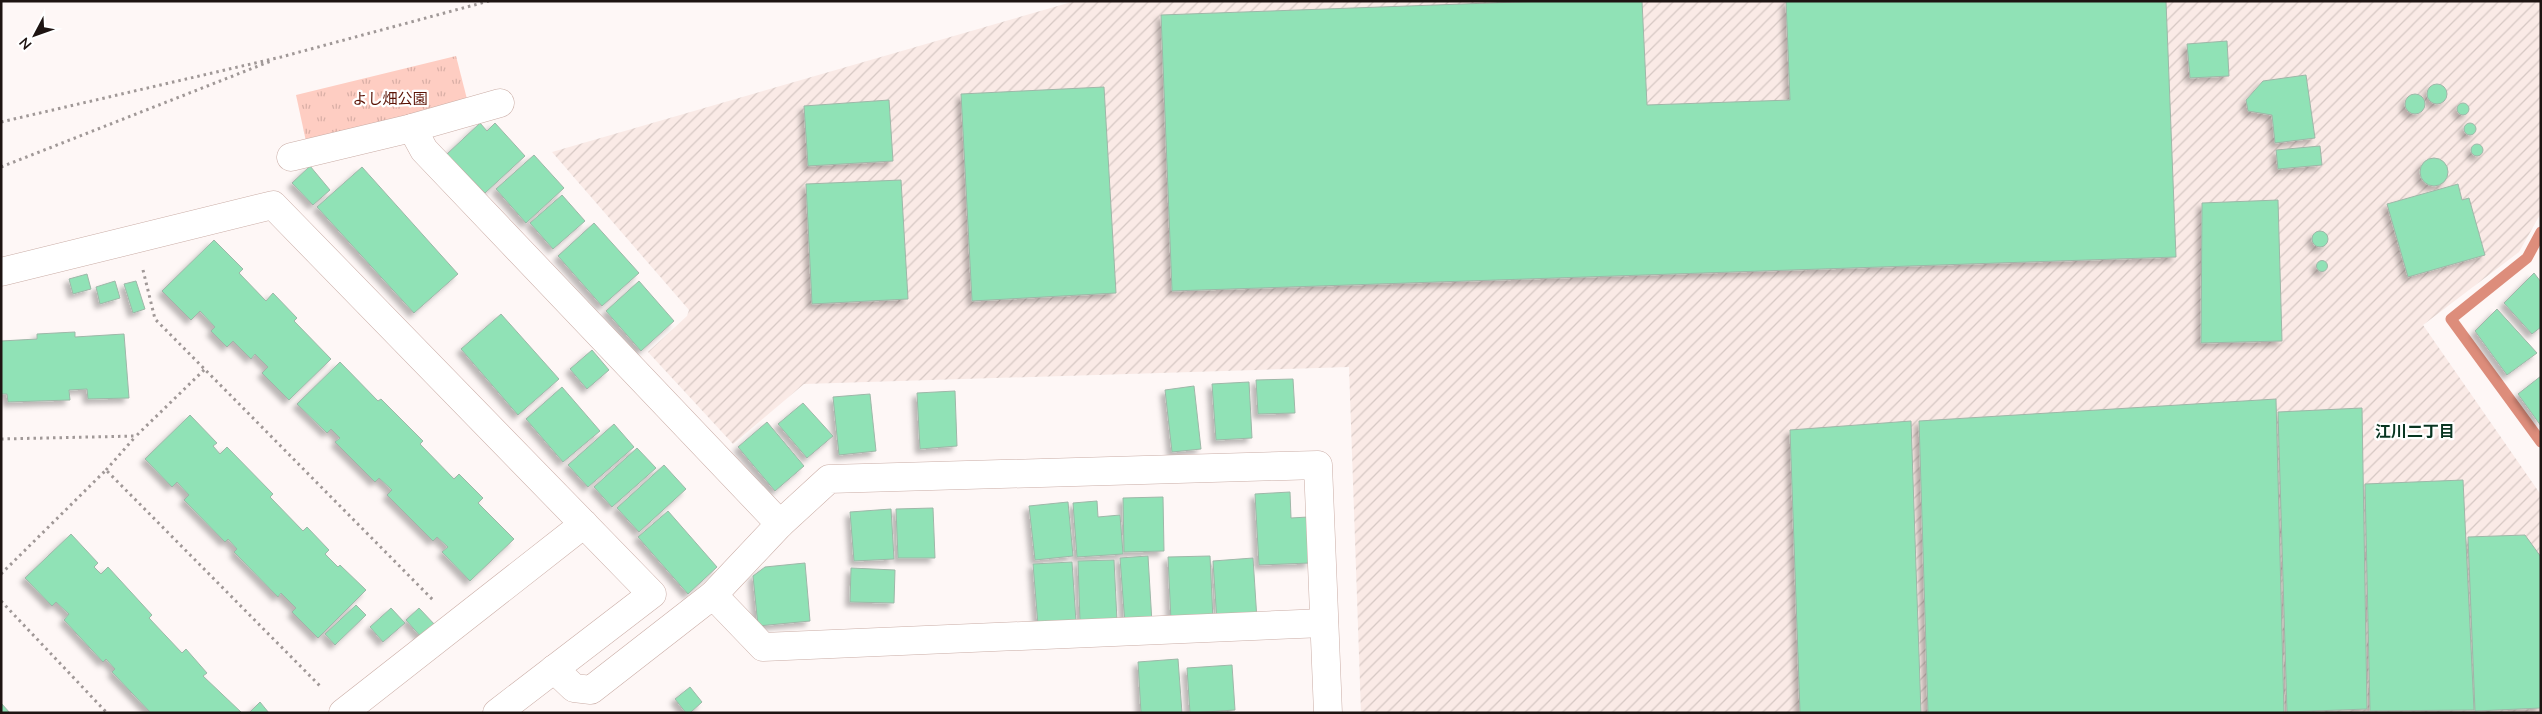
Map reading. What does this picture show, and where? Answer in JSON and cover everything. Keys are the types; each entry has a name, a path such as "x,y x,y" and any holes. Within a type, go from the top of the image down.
{"street":[{"path":"291,157 412,128 500,103"},
{"path":"412,128 424,150 780,524"},
{"path":"1,272 273,205 652,594 497,713"},
{"path":"554,669 574,688 591,690 713,595 780,524 829,479 1318,466 1328,713"},
{"path":"344,712 584,524"},
{"path":"713,595 763,647 1324,623"}],"path":[{"path":"1,122 281,57 489,1"},
{"path":"1,166 281,57"},
{"path":"135,239 155,319 456,624"},
{"path":"1,574 106,470 136,436 205,369"},
{"path":"1,439 136,436"},
{"path":"106,470 344,712"},
{"path":"1,601 107,713"}],"shaded area":[{"path":"1075,1 2541,1 2541,213 2519,252 2423,325 2541,495 2541,713 1361,713 1349,367 804,384 733,444 648,352 687,316 689,310 552,152"}],"green space":[{"name":"よし畑公園","path":"456,56 469,107 307,146 296,95"}],"building":[{"path":"1545,1 1642,1 1647,105 1790,100 1786,1 2166,1 2176,257 1172,291 1161,15"},
{"path":"2227,41 2229,76 2190,78 2187,44"},
{"path":"2306,75 2315,138 2275,143 2272,115 2248,111 2246,100 2263,81"},
{"path":"2437,84 2444,87 2447,94 2444,101 2437,104 2430,101 2427,94 2430,87"},
{"path":"1104,87 1116,293 972,301 961,94"},
{"path":"2415,94 2422,97 2425,104 2422,111 2415,114 2408,111 2405,104 2408,97"},
{"path":"889,100 893,161 808,166 804,106"},
{"path":"2461,103 2465,103 2469,109 2465,115 2461,115 2457,111 2457,107"},
{"path":"480,123 487,131 495,123 525,156 485,193 447,154"},
{"path":"2472,123 2475,124 2475,134 2468,135 2465,134 2464,127 2465,124"},
{"path":"2479,144 2482,145 2482,155 2475,156 2472,155 2471,148 2472,145"},
{"path":"2320,146 2322,165 2278,169 2276,150"},
{"path":"534,155 564,188 526,223 496,189"},
{"path":"2434,158 2444,162 2448,172 2444,182 2434,186 2424,182 2420,172 2424,162"},
{"path":"310,166 330,190 313,205 292,183"},
{"path":"362,167 458,274 414,313 317,207"},
{"path":"901,180 908,299 812,304 806,184"},
{"path":"2458,184 2462,200 2469,198 2485,255 2408,277 2387,204"},
{"path":"562,195 585,221 553,249 530,223"},
{"path":"2278,200 2282,341 2201,343 2202,203"},
{"path":"594,223 639,273 602,306 558,256"},
{"path":"2320,231 2328,239 2320,247 2312,239"},
{"path":"214,240 243,269 239,273 266,301 273,293 297,318 294,321 331,359 289,400 262,373 268,367 255,354 251,359 233,341 227,347 211,331 215,327 200,311 191,320 162,291"},
{"path":"2320,261 2324,261 2327,266 2326,270 2320,271 2317,268 2317,264"},
{"path":"2534,273 2541,282 2541,327 2532,334 2504,303"},
{"path":"87,274 91,289 73,294 69,279"},
{"path":"115,281 120,298 100,304 96,287"},
{"path":"136,281 145,309 133,313 124,284"},
{"path":"639,281 674,321 641,351 606,311"},
{"path":"2497,309 2537,353 2507,375 2475,331"},
{"path":"501,314 559,379 518,415 461,349"},
{"path":"75,332 75,337 124,334 129,398 88,399 87,389 69,390 70,400 8,402 7,394 1,394 1,341 37,339 37,334"},
{"path":"592,350 609,370 587,389 570,369"},
{"path":"340,362 378,401 381,399 423,441 420,444 454,479 459,474 483,498 478,503 514,539 470,581 442,552 448,547 437,537 433,541 387,495 392,490 379,478 375,482 335,442 340,438 331,429 327,433 297,404"},
{"path":"2541,376 2541,426 2518,394"},
{"path":"1293,379 1295,413 1258,414 1256,380"},
{"path":"1249,382 1252,438 1216,440 1212,384"},
{"path":"1194,386 1201,449 1172,452 1165,390"},
{"path":"562,387 600,431 563,462 526,419"},
{"path":"955,391 957,446 920,449 917,393"},
{"path":"870,394 876,451 839,455 833,397"},
{"path":"2276,399 2284,713 1928,713 1919,421"},
{"path":"803,403 833,436 807,458 778,424"},
{"path":"2362,408 2367,709 2287,712 2278,412"},
{"path":"190,415 217,443 213,446 220,454 227,447 273,494 270,497 303,531 307,527 329,550 325,554 338,567 340,565 366,590 318,638 292,612 296,608 281,593 278,597 234,552 237,549 228,539 225,542 184,500 189,495 177,482 172,487 145,459"},
{"path":"1911,421 1921,713 1800,713 1790,430"},
{"path":"767,422 804,466 775,491 738,447"},
{"path":"614,424 634,447 588,487 568,465"},
{"path":"637,448 656,468 612,507 594,487"},
{"path":"664,465 686,489 639,532 617,508"},
{"path":"2463,480 2474,710 2370,711 2365,484"},
{"path":"1290,492 1291,518 1308,517 1310,563 1259,565 1255,494"},
{"path":"1163,497 1164,551 1124,552 1123,498"},
{"path":"1097,501 1098,517 1120,515 1123,554 1077,557 1073,503"},
{"path":"1068,502 1073,556 1035,560 1029,506"},
{"path":"933,508 935,558 898,558 896,509"},
{"path":"891,509 894,559 854,561 850,512"},
{"path":"668,511 717,567 688,594 638,537"},
{"path":"71,534 98,563 94,567 101,574 108,567 152,615 149,618 182,653 186,649 207,673 203,676 242,713 151,713 112,672 115,669 106,659 103,662 64,620 69,614 56,602 52,606 25,578"},
{"path":"2525,535 2541,557 2541,708 2475,711 2468,537"},
{"path":"1148,556 1152,623 1125,624 1120,558"},
{"path":"1210,556 1213,620 1171,621 1168,557"},
{"path":"1253,558 1257,620 1217,622 1213,561"},
{"path":"1114,560 1117,621 1080,622 1078,561"},
{"path":"1072,562 1076,622 1038,625 1033,564"},
{"path":"805,563 810,621 758,626 753,576 765,567"},
{"path":"851,568 895,570 894,603 850,602"},
{"path":"356,605 366,615 335,645 325,634"},
{"path":"391,608 405,623 383,642 370,627"},
{"path":"419,608 436,626 422,638 406,620"},
{"path":"1178,659 1182,713 1141,713 1138,662"},
{"path":"1232,665 1235,710 1190,713 1187,668"},
{"path":"690,687 702,702 690,713 686,713 675,699"},
{"path":"260,702 269,713 249,713"},
{"path":"1,703 10,713 1,713"}],"waterway":[{"path":"2541,232 2527,258 2451,319 2541,442"}],"district":[{"name":"江川二丁目","path":"2415,431"}]}
